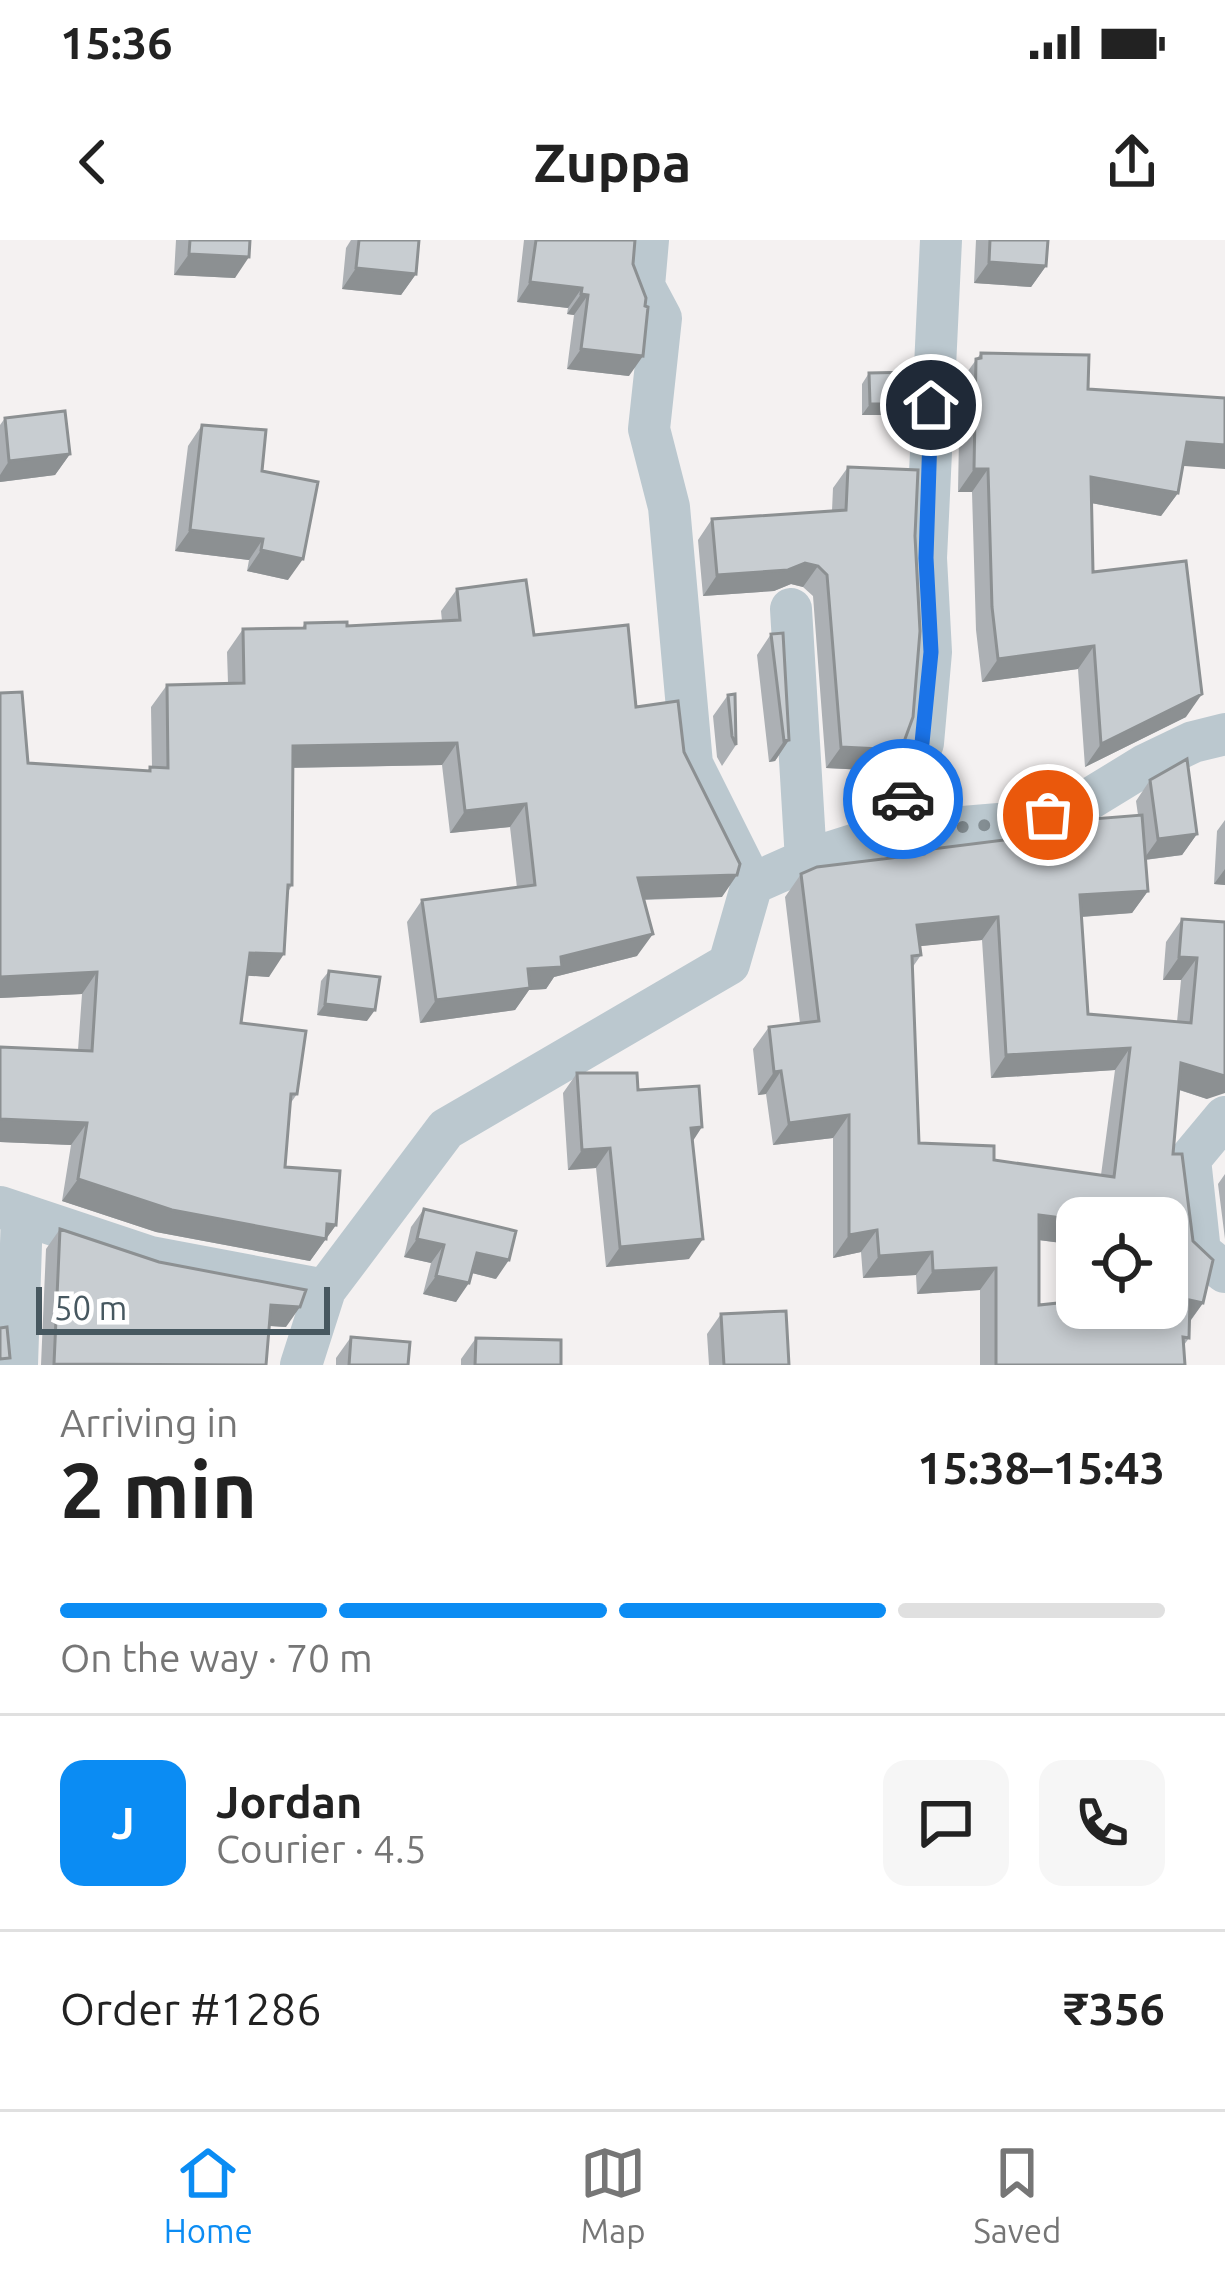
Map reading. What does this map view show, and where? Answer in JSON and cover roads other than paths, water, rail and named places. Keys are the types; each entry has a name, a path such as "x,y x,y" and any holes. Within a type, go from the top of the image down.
{"street":[{"path":"301,1365 325,1290 446,1129 729,964 752,884 692,764 669,507 649,429 661,318 644,286 648,240"},
{"path":"891,833 922,743 931,652 926,558 941,240"},
{"path":"791,610 806,860"},
{"path":"752,884 806,860 891,833 1023,822 1073,809 1145,765 1193,742 1225,734"},
{"path":"1225,1117 1190,1159 1200,1252 1225,1272"},
{"path":"17,1365 11,1210 150,1257 325,1290"}]}
